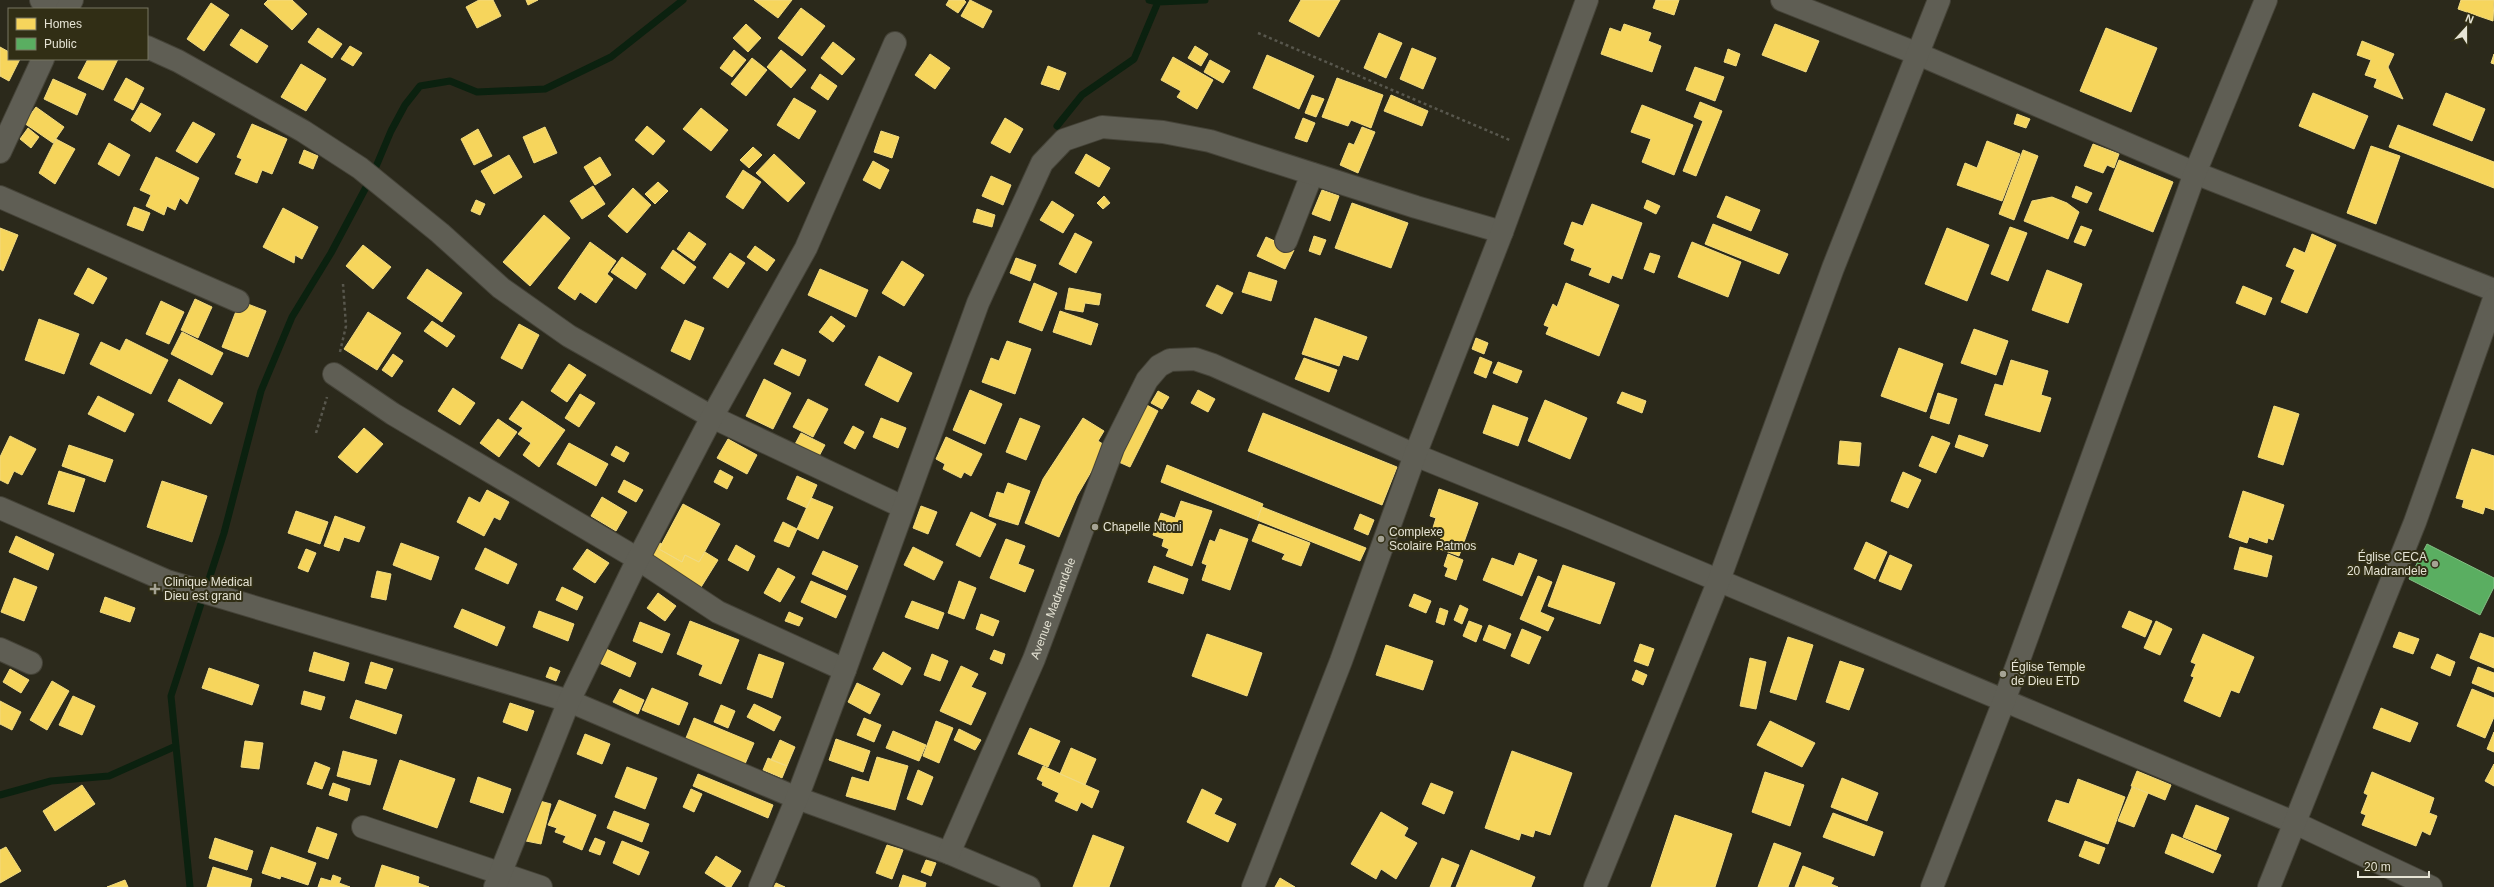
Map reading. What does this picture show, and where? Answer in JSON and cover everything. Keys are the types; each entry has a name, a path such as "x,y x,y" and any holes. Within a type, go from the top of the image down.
{"street":[{"path":"42,0 56,8"},
{"path":"1253,887 1341,662 1415,455 1502,232 1587,0"},
{"path":"1782,0 1918,54 2195,173 2494,290"},
{"path":"1595,887 1718,580 1833,268 1939,0"},
{"path":"1932,887 2004,701 2195,173 2266,0"},
{"path":"498,879 569,701 638,559 712,417 806,248 895,43"},
{"path":"148,48 178,61 304,130 360,168 440,233 500,288 569,336 712,417 903,507"},
{"path":"0,152 43,60"},
{"path":"760,887 797,798 845,670 978,303 1042,163 1064,140 1102,127 1163,132 1210,141 1502,232"},
{"path":"1286,240 1312,174"},
{"path":"0,197 238,301"},
{"path":"2269,887 2293,822 2415,522 2494,299"},
{"name":"Avenue Madrandele","path":"949,853 1034,658 1113,448 1147,380 1159,366 1170,360 1189,359 1213,365 1415,455"},
{"path":"334,374 393,414 638,559 718,612 845,670"},
{"path":"1415,455 1718,580 2293,822 2431,887"},
{"path":"0,508 168,581 569,701 797,798 949,853 1029,887"},
{"path":"0,649 31,663"},
{"path":"363,827 498,879 541,887"}],"path":[{"path":"1258,33 1475,124 1532,150"}],"building: Homes":[{"path":"268,0 292,0 307,14 292,30 264,4"},
{"path":"479,0 493,0 501,16 477,28 466,7"},
{"path":"526,0 538,0 528,5"},
{"path":"754,0 792,0 778,18"},
{"path":"949,0 964,0 966,2 958,13 946,5"},
{"path":"970,0 992,11 983,28 961,16"},
{"path":"1301,0 1340,0 1319,37 1289,21"},
{"path":"1656,0 1679,0 1674,15 1653,8"},
{"path":"2461,0 2494,0 2493,21 2458,9"},
{"path":"211,3 229,15 204,51 187,39"},
{"path":"801,8 825,26 802,56 778,38"},
{"path":"746,24 761,38 748,52 733,38"},
{"path":"1624,24 1651,33 1648,41 1661,46 1652,72 1601,54 1610,28 1621,32"},
{"path":"1775,24 1819,41 1806,72 1762,55"},
{"path":"318,28 342,44 332,58 308,42"},
{"path":"2106,28 2157,48 2131,112 2080,91"},
{"path":"241,29 268,46 257,63 230,45"},
{"path":"1379,33 1402,43 1386,78 1364,68"},
{"path":"2362,41 2394,54 2388,67 2403,99 2374,87 2377,79 2365,75 2371,60 2357,55"},
{"path":"833,42 855,59 842,75 821,58"},
{"path":"350,46 362,53 353,66 341,59"},
{"path":"1195,46 1208,54 1201,66 1188,58"},
{"path":"0,47 8,51 8,60 20,60 9,81 0,76"},
{"path":"1412,48 1436,58 1423,89 1400,79"},
{"path":"1728,49 1740,54 1736,66 1724,62"},
{"path":"734,50 746,60 732,77 720,68"},
{"path":"781,50 806,70 791,88 767,67"},
{"path":"930,54 950,68 935,89 915,75"},
{"path":"2494,54 2494,64 2491,63"},
{"path":"1267,55 1314,76 1299,109 1253,88"},
{"path":"1173,57 1213,80 1197,109 1177,97 1181,91 1161,80"},
{"path":"752,58 767,70 746,96 731,84"},
{"path":"87,60 118,60 103,90 78,78"},
{"path":"1210,60 1230,71 1223,83 1204,72"},
{"path":"301,64 326,79 306,111 281,97"},
{"path":"1048,66 1066,73 1059,90 1041,84"},
{"path":"1695,67 1724,77 1715,101 1686,90"},
{"path":"820,74 837,86 828,100 811,88"},
{"path":"126,78 144,88 133,110 114,100"},
{"path":"1337,78 1383,95 1371,128 1351,120 1348,126 1322,117"},
{"path":"53,79 86,94 77,115 44,99"},
{"path":"2313,93 2368,116 2354,149 2299,126"},
{"path":"2446,93 2485,109 2472,141 2433,125"},
{"path":"1312,95 1324,99 1316,117 1305,113"},
{"path":"1391,95 1428,111 1422,126 1384,111"},
{"path":"794,98 816,111 799,139 777,125"},
{"path":"1700,102 1722,111 1696,176 1683,171 1703,121 1694,117"},
{"path":"141,103 161,114 150,132 131,120"},
{"path":"1642,105 1693,125 1674,175 1642,162 1651,139 1631,132"},
{"path":"36,107 64,127 53,143 24,123"},
{"path":"701,108 728,130 711,151 683,129"},
{"path":"2017,114 2030,119 2026,128 2014,124"},
{"path":"1005,118 1023,129 1010,153 991,143"},
{"path":"1303,118 1315,123 1307,142 1295,138"},
{"path":"193,122 215,134 197,163 176,151"},
{"path":"252,124 287,139 272,174 262,170 257,183 235,174 242,159 237,157"},
{"path":"2398,125 2494,162 2494,188 2389,147"},
{"path":"647,126 665,141 653,155 635,140"},
{"path":"545,127 557,153 534,163 523,137"},
{"path":"1362,127 1375,132 1358,173 1340,165 1349,143 1354,145"},
{"path":"28,128 39,137 31,148 20,139"},
{"path":"478,129 492,156 474,165 461,139"},
{"path":"881,131 899,137 892,158 874,152"},
{"path":"56,139 75,149 55,184 39,173"},
{"path":"1987,141 2020,154 2002,201 1957,185 1965,163 1977,168"},
{"path":"109,143 130,155 119,176 98,164"},
{"path":"2093,144 2119,154 2114,168 2107,165 2103,173 2084,166"},
{"path":"2371,146 2400,156 2376,224 2347,213"},
{"path":"753,147 762,155 749,168 740,160"},
{"path":"304,150 318,156 313,169 299,163"},
{"path":"2023,150 2038,156 2014,220 1999,214"},
{"path":"774,154 805,183 788,202 756,173"},
{"path":"1086,154 1110,168 1099,187 1075,173"},
{"path":"509,155 522,177 494,194 481,171"},
{"path":"156,157 199,178 187,204 180,198 175,210 167,206 164,215 146,206 151,195 140,190"},
{"path":"600,157 611,175 595,185 584,167"},
{"path":"2119,160 2173,182 2153,232 2099,210"},
{"path":"873,161 889,170 880,189 863,180"},
{"path":"743,170 761,182 743,209 726,197"},
{"path":"991,176 1011,185 1003,205 982,196"},
{"path":"658,182 668,191 655,204 645,194"},
{"path":"593,186 605,204 582,219 570,201"},
{"path":"2076,186 2092,193 2087,203 2072,197"},
{"path":"633,188 651,205 627,233 608,216"},
{"path":"1322,190 1339,196 1330,221 1312,214"},
{"path":"1104,196 1110,203 1103,209 1097,203"},
{"path":"1726,196 1760,210 1751,231 1717,217"},
{"path":"2052,197 2067,203 2079,212 2068,239 2024,221 2032,201"},
{"path":"476,200 485,204 480,215 471,211"},
{"path":"1647,200 1660,206 1656,214 1644,208"},
{"path":"1052,201 1074,215 1063,233 1040,220"},
{"path":"1352,203 1408,223 1391,268 1335,248"},
{"path":"1592,204 1642,223 1622,279 1612,275 1609,283 1589,275 1592,268 1571,260 1575,249 1564,244 1572,222 1583,226"},
{"path":"134,207 150,213 143,231 127,225"},
{"path":"283,208 318,227 302,259 295,255 294,263 263,247"},
{"path":"977,209 995,215 992,227 973,222"},
{"path":"544,215 570,238 530,286 503,262"},
{"path":"1713,224 1788,254 1779,274 1705,244"},
{"path":"2081,226 2092,230 2085,246 2074,242"},
{"path":"2010,227 2027,233 2008,281 1991,274"},
{"path":"0,228 18,235 3,271 0,269"},
{"path":"1947,228 1989,245 1967,301 1925,284"},
{"path":"689,232 706,244 694,261 677,249"},
{"path":"1075,233 1092,242 1076,273 1059,264"},
{"path":"2312,234 2336,245 2307,313 2281,302 2295,270 2286,266 2294,248 2305,253"},
{"path":"1314,236 1326,240 1320,255 1309,251"},
{"path":"1266,237 1294,250 1285,269 1257,256"},
{"path":"590,242 616,261 607,274 613,279 596,303 580,292 575,300 558,288"},
{"path":"1692,242 1741,262 1728,297 1678,277"},
{"path":"363,245 391,267 373,289 346,266"},
{"path":"755,246 775,260 767,271 747,257"},
{"path":"673,250 696,267 684,284 661,268"},
{"path":"730,253 745,263 728,288 713,278"},
{"path":"1650,253 1660,256 1654,273 1644,269"},
{"path":"622,257 646,274 636,289 611,272"},
{"path":"1016,258 1036,265 1030,281 1010,273"},
{"path":"902,261 924,275 904,306 882,293"},
{"path":"88,268 107,278 93,304 74,294"},
{"path":"427,269 462,293 442,322 407,298"},
{"path":"820,269 868,290 856,317 808,295"},
{"path":"2047,270 2082,284 2068,323 2032,310"},
{"path":"1249,272 1277,281 1271,301 1242,292"},
{"path":"1034,283 1057,293 1042,331 1019,322"},
{"path":"1566,283 1619,305 1599,356 1546,334 1549,327 1544,325 1553,304 1557,307"},
{"path":"1217,285 1233,293 1222,314 1206,306"},
{"path":"2243,286 2272,298 2265,315 2236,303"},
{"path":"1069,288 1101,294 1099,305 1085,303 1083,312 1065,309"},
{"path":"195,299 212,307 198,338 181,330"},
{"path":"161,301 184,312 169,344 146,334"},
{"path":"240,301 266,311 248,357 222,347"},
{"path":"1060,311 1098,324 1091,345 1053,332"},
{"path":"368,312 401,333 377,370 344,349"},
{"path":"831,316 845,326 833,342 819,332"},
{"path":"1315,318 1367,337 1358,360 1343,355 1339,366 1302,354"},
{"path":"39,319 79,334 64,374 25,360"},
{"path":"685,320 704,328 690,360 671,351"},
{"path":"432,321 455,336 447,347 424,331"},
{"path":"519,324 539,335 522,369 501,358"},
{"path":"1974,329 2008,341 1996,375 1961,363"},
{"path":"182,332 223,353 212,375 171,354"},
{"path":"1476,338 1488,343 1484,354 1472,349"},
{"path":"126,339 168,360 151,394 90,364 101,342 120,351"},
{"path":"1007,341 1031,349 1015,394 982,382 991,358 999,361"},
{"path":"1899,348 1943,364 1926,412 1881,396"},
{"path":"782,349 806,360 799,376 774,364"},
{"path":"393,354 403,361 392,377 382,370"},
{"path":"879,356 912,373 898,402 865,385"},
{"path":"1480,357 1492,362 1486,378 1474,373"},
{"path":"1304,358 1337,370 1329,392 1295,379"},
{"path":"2011,360 2048,371 2041,395 2051,398 2040,432 1985,415 1995,384 2003,386"},
{"path":"1498,362 1522,371 1517,383 1493,373"},
{"path":"569,364 586,375 567,402 551,391"},
{"path":"179,379 223,403 211,424 168,401"},
{"path":"764,379 791,393 773,429 746,416"},
{"path":"453,388 475,403 460,425 438,411"},
{"path":"970,390 1002,404 985,444 953,430"},
{"path":"1198,390 1215,399 1208,412 1191,403"},
{"path":"1158,391 1169,397 1162,409 1151,403"},
{"path":"1622,392 1646,401 1642,413 1617,403"},
{"path":"1938,393 1957,399 1949,424 1930,418"},
{"path":"580,394 595,403 579,427 565,418"},
{"path":"98,396 134,414 125,432 88,414"},
{"path":"808,399 828,409 813,437 793,427"},
{"path":"1545,400 1587,418 1570,459 1528,441"},
{"path":"522,401 565,430 539,467 523,455 531,443 518,434 523,428 509,419"},
{"path":"1141,402 1158,411 1130,467 1112,459"},
{"path":"1493,405 1528,418 1518,446 1483,433"},
{"path":"2274,406 2299,414 2283,465 2258,457"},
{"path":"1263,413 1397,467 1382,505 1248,451"},
{"path":"881,418 906,428 898,448 873,437"},
{"path":"1020,418 1040,426 1026,460 1006,452"},
{"path":"1083,418 1104,431 1098,441 1106,446 1077,496 1059,537 1025,523 1043,479"},
{"path":"498,419 517,432 499,457 480,443"},
{"path":"853,426 864,432 855,449 844,443"},
{"path":"364,428 383,444 357,473 338,457"},
{"path":"801,433 825,445 818,458 794,446"},
{"path":"1959,435 1988,445 1983,457 1955,447"},
{"path":"10,436 36,449 22,475 14,471 8,484 0,480 0,457"},
{"path":"1932,436 1950,443 1936,473 1919,466"},
{"path":"946,437 982,454 971,476 964,472 961,478 943,469 945,464 936,459"},
{"path":"728,439 757,455 747,474 717,458"},
{"path":"1840,441 1861,443 1859,466 1838,464"},
{"path":"569,443 608,464 596,486 557,464"},
{"path":"69,445 113,460 105,482 62,466"},
{"path":"616,446 629,453 624,462 611,455"},
{"path":"2472,449 2494,456 2494,510 2485,507 2483,514 2462,507 2464,500 2456,498"},
{"path":"1167,465 1263,504 1257,520 1161,482"},
{"path":"720,470 733,477 727,489 714,482"},
{"path":"59,471 85,479 74,512 48,504"},
{"path":"1903,472 1921,480 1908,508 1891,501"},
{"path":"797,476 817,485 807,508 787,499"},
{"path":"624,480 643,490 636,502 618,492"},
{"path":"162,481 207,496 192,542 147,527"},
{"path":"1008,483 1030,491 1018,525 989,516 997,492 1004,494"},
{"path":"1439,489 1478,503 1459,556 1437,548 1441,538 1431,534 1436,518 1430,516"},
{"path":"487,490 509,502 500,520 494,517 484,536 457,522 469,497 480,503"},
{"path":"2243,491 2284,505 2273,540 2268,538 2267,543 2249,537 2247,543 2229,537"},
{"path":"602,497 627,512 616,531 591,516"},
{"path":"811,498 833,507 818,539 797,529"},
{"path":"1181,501 1212,511 1192,566 1166,556 1169,549 1162,546 1164,539 1153,535 1161,513 1175,518"},
{"path":"683,504 720,524 699,562 685,555 682,562 659,549"},
{"path":"921,506 937,512 928,534 913,528"},
{"path":"1262,507 1366,548 1360,561 1257,520"},
{"path":"296,511 328,522 320,544 288,533"},
{"path":"971,512 996,524 980,557 956,545"},
{"path":"1360,514 1374,520 1368,535 1354,529"},
{"path":"335,516 365,527 359,542 344,537 339,551 324,546"},
{"path":"783,522 797,529 789,547 774,541"},
{"path":"1259,524 1310,543 1301,566 1282,559 1285,554 1252,541"},
{"path":"1220,529 1248,539 1230,590 1202,580 1207,565 1202,563 1210,540 1215,542"},
{"path":"16,536 54,554 48,570 9,552"},
{"path":"1006,539 1025,546 1018,564 1034,570 1025,592 990,578"},
{"path":"656,541 662,544 659,549 682,562 685,555 699,562 705,552 718,560 698,592 658,566 650,551"},
{"path":"1866,542 1887,552 1875,579 1854,569"},
{"path":"401,543 439,557 431,580 393,565"},
{"path":"736,545 755,556 748,571 728,560"},
{"path":"913,547 943,562 934,580 904,565"},
{"path":"2240,547 2272,556 2267,577 2234,569"},
{"path":"485,548 517,564 508,584 475,569"},
{"path":"306,549 316,553 308,572 298,568"},
{"path":"587,549 609,563 595,583 573,569"},
{"path":"823,551 858,566 847,590 812,574"},
{"path":"1519,553 1537,560 1522,596 1483,580 1492,558 1514,566"},
{"path":"1448,554 1463,560 1456,580 1445,576 1448,568 1444,566"},
{"path":"1890,555 1912,565 1901,590 1879,581"},
{"path":"1563,565 1615,583 1600,624 1548,606"},
{"path":"1154,566 1188,579 1183,594 1148,582"},
{"path":"778,568 795,577 780,602 764,593"},
{"path":"377,571 391,574 386,600 371,597"},
{"path":"1538,576 1552,582 1540,612 1554,618 1548,631 1520,619"},
{"path":"14,578 37,587 24,621 1,612"},
{"path":"811,581 846,596 836,618 801,602"},
{"path":"959,581 976,588 964,619 948,613"},
{"path":"562,587 583,597 577,610 556,600"},
{"path":"658,593 676,606 665,621 647,608"},
{"path":"1414,594 1431,601 1426,613 1409,606"},
{"path":"105,597 135,608 130,622 100,612"},
{"path":"912,601 944,613 938,629 905,617"},
{"path":"1460,605 1468,609 1462,624 1454,620"},
{"path":"1440,608 1448,611 1444,625 1436,622"},
{"path":"462,609 505,627 497,646 454,627"},
{"path":"539,611 574,624 568,641 533,627"},
{"path":"2129,611 2152,621 2145,637 2122,627"},
{"path":"789,612 803,618 799,626 785,621"},
{"path":"981,614 999,621 993,636 976,629"},
{"path":"690,621 739,640 721,684 699,675 703,665 677,654"},
{"path":"1469,621 1482,626 1476,642 1463,636"},
{"path":"2156,621 2172,629 2160,655 2144,648"},
{"path":"640,622 670,634 662,653 633,641"},
{"path":"1489,625 1511,634 1505,649 1483,640"},
{"path":"1522,629 1541,637 1529,664 1511,656"},
{"path":"2399,632 2419,639 2413,654 2393,647"},
{"path":"2480,633 2494,638 2494,668 2470,658"},
{"path":"1207,634 1262,653 1247,696 1192,676"},
{"path":"2203,634 2254,657 2239,693 2231,690 2220,717 2184,701 2194,677 2191,676 2196,664 2191,662"},
{"path":"1788,637 1813,645 1796,700 1770,692"},
{"path":"1640,644 1654,649 1648,666 1634,661"},
{"path":"1386,645 1433,661 1423,690 1376,675"},
{"path":"604,648 636,663 630,677 597,662"},
{"path":"994,650 1005,654 1002,664 990,659"},
{"path":"314,652 349,663 344,681 309,671"},
{"path":"883,652 911,668 902,685 873,669"},
{"path":"759,654 784,663 772,698 747,689"},
{"path":"932,654 948,661 940,681 924,675"},
{"path":"2437,654 2455,662 2450,676 2431,668"},
{"path":"1750,658 1766,662 1756,709 1740,706"},
{"path":"1840,661 1864,669 1849,710 1826,702"},
{"path":"371,662 393,669 386,689 365,683"},
{"path":"961,666 978,674 971,687 986,693 971,725 940,711"},
{"path":"550,667 560,671 556,681 546,677"},
{"path":"2478,667 2494,673 2494,692 2472,683"},
{"path":"209,668 259,685 252,705 202,688"},
{"path":"10,669 29,680 21,693 3,682"},
{"path":"1636,670 1647,675 1643,685 1632,680"},
{"path":"52,681 69,691 47,730 30,720"},
{"path":"857,683 880,694 870,714 848,702"},
{"path":"652,688 688,703 679,725 642,710"},
{"path":"620,689 644,700 638,714 613,702"},
{"path":"2472,689 2494,698 2494,717 2485,738 2457,726"},
{"path":"304,691 325,697 321,710 301,704"},
{"path":"73,696 95,706 82,735 59,725"},
{"path":"356,700 402,715 396,734 350,718"},
{"path":"0,701 21,712 12,730 0,724"},
{"path":"510,703 534,711 527,731 503,722"},
{"path":"754,704 781,717 774,731 747,717"},
{"path":"721,705 735,711 728,728 714,722"},
{"path":"2381,708 2418,723 2410,742 2373,728"},
{"path":"694,718 754,743 745,764 686,738"},
{"path":"864,718 881,725 874,742 857,735"},
{"path":"936,721 953,728 939,763 923,756"},
{"path":"1770,721 1815,743 1802,767 1757,745"},
{"path":"1030,728 1060,741 1048,767 1018,754"},
{"path":"959,729 981,740 975,750 954,740"},
{"path":"893,731 926,745 919,761 886,748"},
{"path":"2494,732 2494,752 2487,749"},
{"path":"585,734 610,744 602,764 577,754"},
{"path":"836,739 870,751 863,772 829,760"},
{"path":"780,740 795,747 787,766 771,760"},
{"path":"245,741 263,743 259,769 241,767"},
{"path":"1071,748 1096,759 1085,785 1060,774"},
{"path":"343,751 377,760 370,785 337,776"},
{"path":"1512,751 1572,773 1550,835 1535,830 1533,837 1521,833 1519,840 1485,828"},
{"path":"877,757 908,766 895,810 846,796 852,777 869,782"},
{"path":"768,758 787,766 782,778 763,770"},
{"path":"400,760 455,779 437,828 383,809"},
{"path":"315,762 330,768 322,789 307,784"},
{"path":"2494,764 2494,786 2485,781"},
{"path":"1043,766 1099,791 1092,808 1081,802 1077,811 1055,801 1059,793 1042,785 1043,782 1037,779"},
{"path":"627,767 657,778 645,809 615,797"},
{"path":"918,770 933,777 922,805 907,799"},
{"path":"2137,771 2171,785 2165,800 2131,786"},
{"path":"1765,772 1804,785 1790,826 1752,812"},
{"path":"2372,772 2434,798 2429,813 2437,816 2430,835 2422,831 2416,846 2362,825 2366,815 2361,813 2368,795 2364,793"},
{"path":"698,774 773,805 768,818 693,786"},
{"path":"478,777 511,789 503,813 470,802"},
{"path":"1842,778 1878,793 1867,821 1831,807"},
{"path":"2078,779 2125,797 2108,844 2048,821 2056,800 2069,804"},
{"path":"333,783 350,789 347,801 329,795"},
{"path":"1431,783 1453,792 1444,814 1422,804"},
{"path":"82,785 95,804 55,831 43,811"},
{"path":"2132,787 2148,793 2134,827 2118,821"},
{"path":"691,789 702,794 694,812 683,807"},
{"path":"1202,789 1222,799 1214,814 1236,824 1228,842 1187,822"},
{"path":"536,800 551,804 541,844 526,841"},
{"path":"559,800 596,815 582,850 563,842 566,836 555,832 557,828 548,825"},
{"path":"2196,805 2229,818 2216,850 2183,837"},
{"path":"614,811 649,824 642,842 607,828"},
{"path":"1381,812 1408,828 1404,836 1417,843 1396,879 1381,869 1376,879 1351,864"},
{"path":"1833,813 1883,832 1874,856 1823,837"},
{"path":"1675,815 1732,834 1715,887 1651,887"},
{"path":"317,827 337,834 328,859 308,852"},
{"path":"2172,834 2221,855 2213,873 2165,853"},
{"path":"1093,835 1124,847 1109,887 1073,887"},
{"path":"215,838 253,851 247,870 209,858"},
{"path":"595,838 605,842 600,855 589,851"},
{"path":"622,841 649,852 639,875 613,863"},
{"path":"2085,841 2105,848 2099,864 2079,856"},
{"path":"1774,843 1801,853 1788,887 1758,887"},
{"path":"887,845 903,850 892,879 876,873"},
{"path":"6,847 21,871 0,883 0,850"},
{"path":"271,847 316,863 308,885 281,876 280,879 262,873"},
{"path":"1471,850 1535,877 1531,887 1456,887"},
{"path":"716,856 741,871 731,887 727,887 705,873"},
{"path":"1442,858 1459,865 1450,887 1430,887"},
{"path":"926,860 936,863 931,876 921,872"},
{"path":"382,865 419,877 418,883 429,887 375,887"},
{"path":"1803,866 1834,878 1831,884 1838,887 1795,887"},
{"path":"213,867 252,879 250,887 207,887"},
{"path":"333,875 341,878 339,883 350,887 318,887 321,878 331,881"},
{"path":"903,875 926,883 925,887 899,887"},
{"path":"1280,878 1295,887 1275,887"},
{"path":"125,880 128,887 107,887"},
{"path":"776,883 785,887 774,887"}],"building: Public":[{"path":"2427,544 2494,578 2494,587 2480,615 2409,579"}],"waterway":[{"path":"190,887 171,696 224,533 261,391 292,317 331,253 372,176 391,131 405,105 420,86 450,81 477,92 545,89 611,57 683,0"},
{"path":"1149,0 1158,2 1205,0"},
{"path":"1057,126 1082,95 1134,59 1158,2"},
{"path":"0,795 51,781 109,776 176,746"}],"place":[{"name":"Chapelle Ntoni","path":"1095,527"},
{"name":"Complexe Scolaire Patmos","path":"1381,539"},
{"name":"Église CECA 20 Madrandele","path":"2435,564"},
{"name":"Clinique Médical Dieu est grand","path":"155,589"},
{"name":"Église Temple de Dieu ETD","path":"2003,674"}]}
